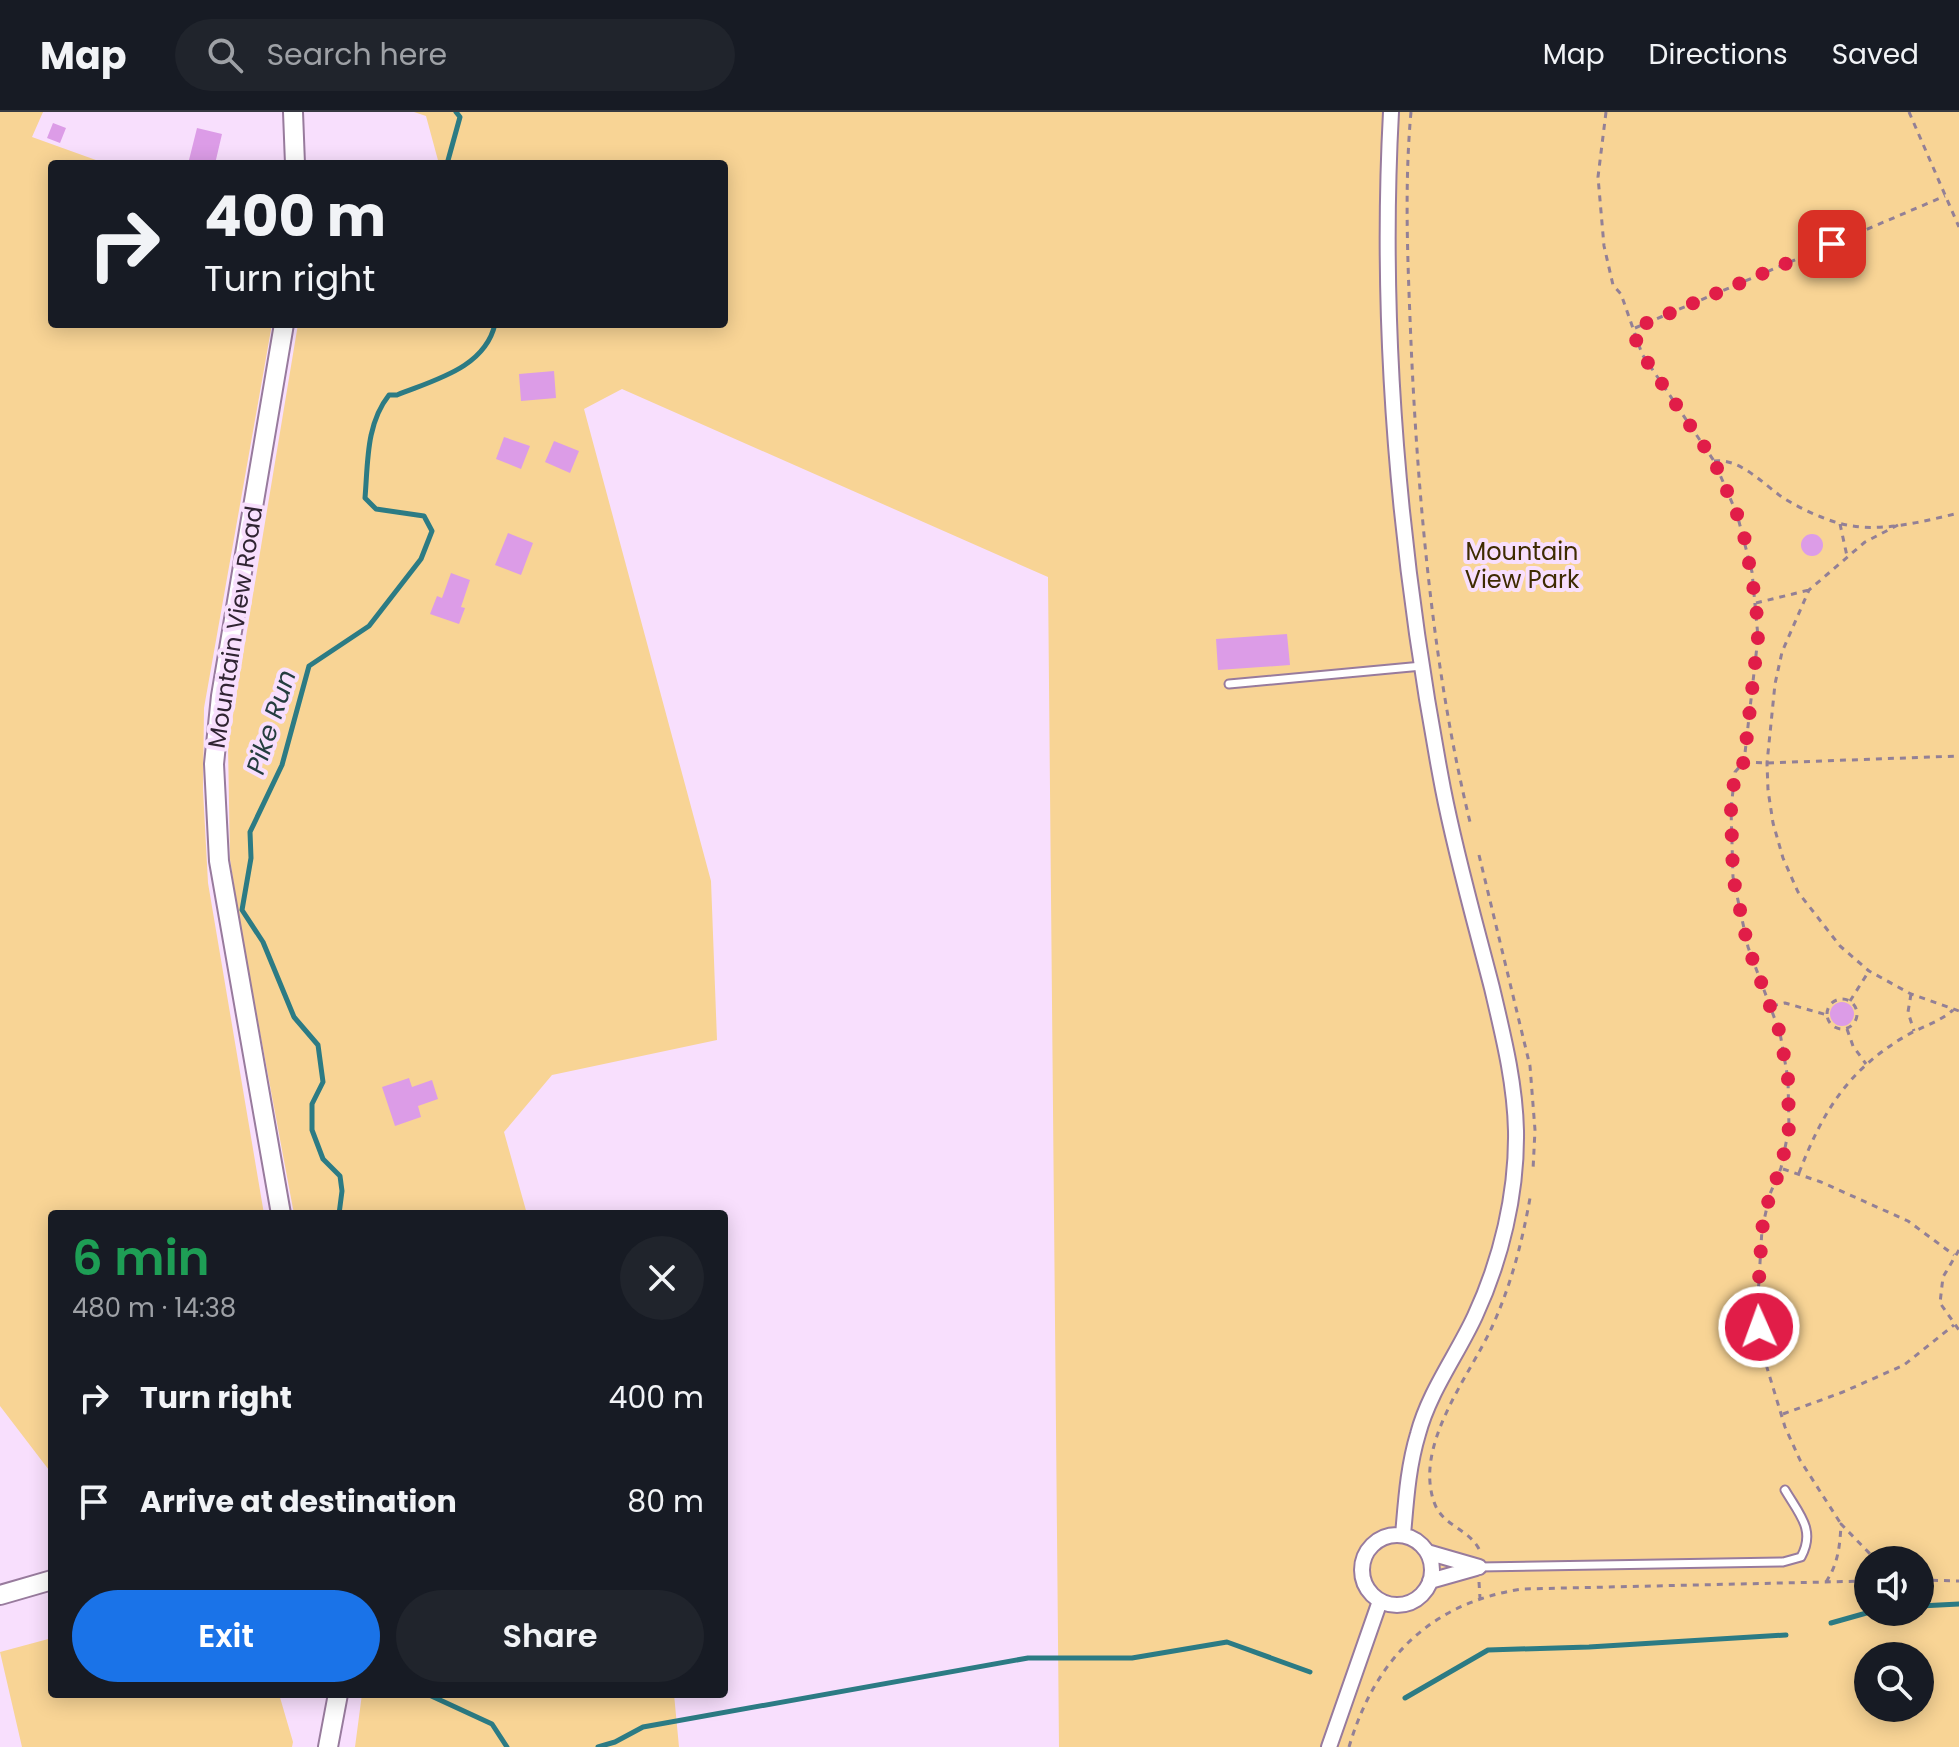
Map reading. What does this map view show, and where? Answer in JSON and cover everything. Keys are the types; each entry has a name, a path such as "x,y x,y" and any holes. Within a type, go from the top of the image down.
{"street":[{"path":"293,112 295,160"},
{"path":"1391,112 1389,220 1393,377 1407,553 1422,666 1446,801 1506,1045 1515,1102 1516,1133 1513,1183 1496,1261 1475,1316 1418,1431 1409,1474 1403,1535"},
{"name":"Mountain View Road","path":"280,1210 221,876 215,819 214,764 221,696 283,328"},
{"path":"1389,1535 1403,1535 1417,1541 1427,1552 1432,1566 1430,1581 1422,1594 1410,1602 1395,1605 1380,1601 1369,1592 1363,1579 1363,1558 1376,1541 1389,1535"},
{"path":"1427,1552 1479,1567"},
{"path":"1430,1581 1479,1567"},
{"path":"0,1595 48,1581"},
{"path":"1329,1747 1380,1601"},
{"path":"328,1747 337,1698"}],"lane":[{"path":"1229,684 1422,666"},
{"path":"1479,1567 1783,1562 1801,1557 1809,1543 1807,1527 1785,1490"}],"path":[{"path":"1411,112 1408,173 1410,300 1418,458 1436,629 1450,724 1471,826"},
{"path":"1606,112 1598,177 1604,246 1613,285 1621,294 1642,354 1714,461 1745,540 1756,603 1756,671 1744,762 1735,772 1731,809 1733,877 1748,947 1772,1006 1788,1079 1789,1128 1781,1168 1770,1194 1762,1229 1758,1297 1765,1361 1785,1427 1800,1460 1841,1524 1862,1546"},
{"path":"1909,112 1959,227"},
{"path":"1635,328 1945,196"},
{"path":"1714,461 1725,460 1736,464 1785,499 1840,523 1876,528 1959,513"},
{"path":"1840,523 1847,556"},
{"path":"1898,525 1865,542 1809,590 1782,652 1775,684 1767,763 1773,823 1783,858 1798,892 1840,946 1869,971 1911,994 1959,1011"},
{"path":"1756,603 1809,590"},
{"path":"1744,762 1959,756"},
{"path":"1850,1001 1869,971"},
{"path":"1911,994 1908,1012 1914,1031"},
{"path":"1836,1000 1850,1001 1856,1008 1857,1019 1847,1029 1833,1027 1827,1015 1829,1006 1836,1000"},
{"path":"1772,1006 1785,1003 1827,1015"},
{"path":"1799,1173 1836,1097 1866,1064 1914,1031 1940,1020 1953,1010"},
{"path":"1847,1029 1853,1046 1866,1064"},
{"path":"1781,1168 1908,1221 1954,1255"},
{"path":"1480,1598 1474,1540 1444,1520 1434,1505 1430,1468 1433,1447 1447,1411 1492,1327 1515,1271 1530,1198"},
{"path":"1959,1250 1943,1277 1940,1303 1959,1330"},
{"path":"1783,1414 1904,1365 1954,1325"},
{"path":"1826,1582 1835,1569 1841,1524"},
{"path":"1934,1580 1959,1581"},
{"path":"1349,1747 1375,1682 1402,1646 1431,1622 1480,1598 1522,1589 1854,1581"}],"green space":[{"path":"0,112 43,112 32,137 96,160 48,160 48,328 271,328 204,708 203,790 208,883 263,1210 48,1210 48,1469 0,1406"},
{"name":"Mountain View Park","path":"414,112 1959,112 1959,1747 1059,1747 1048,577 622,389 584,409 711,881 717,1040 552,1075 504,1132 526,1210 293,1210 230,859 228,745 297,328 728,328 728,160 438,160 426,116"},
{"path":"48,1639 48,1698 280,1698 292,1747 22,1747 0,1652"},
{"path":"361,1698 674,1698 679,1747 355,1747"}],"building":[{"path":"53,123 66,128 60,143 47,138"},
{"path":"197,128 222,134 216,160 189,160"},
{"path":"554,371 556,398 521,401 519,374"},
{"path":"504,437 530,446 521,469 496,459"},
{"path":"554,441 579,451 570,473 545,462"},
{"path":"508,533 533,543 521,575 495,565"},
{"path":"1812,534 1820,537 1823,545 1820,553 1812,556 1804,553 1801,545 1804,537"},
{"path":"451,573 470,580 459,624 430,614 437,596 442,598"},
{"path":"1287,634 1290,665 1218,670 1216,639"},
{"path":"1842,1002 1850,1006 1854,1014 1850,1022 1842,1026 1834,1022 1830,1014 1834,1006"},
{"path":"409,1078 412,1087 432,1080 438,1099 418,1106 421,1117 395,1126 382,1087"}],"waterway":[{"name":"Pike Run","path":"448,160 460,117 456,112"},
{"name":"Pike Run","path":"340,1210 340,1176 323,1159 312,1130 312,1104 323,1082 318,1045 294,1017 263,942 242,910 251,858 250,832 282,765 309,666 369,626 421,559 432,531 424,516 376,509 365,498 372,431 381,406 389,395 397,395 442,378 469,362 481,352 493,328"},
{"path":"1934,1605 1959,1604"},
{"path":"1831,1623 1854,1617"},
{"path":"1405,1698 1488,1650 1786,1635"},
{"path":"598,1747 643,1727 1028,1658 1132,1658 1227,1642 1310,1672"},
{"name":"Pike Run","path":"436,1698 492,1724 507,1747"}],"route":[{"path":"1759,1327 1762,1229 1770,1194 1781,1168 1789,1128 1785,1058 1776,1018 1748,947 1738,911 1730,844 1735,772 1744,762 1756,671 1756,603 1745,540 1714,461 1642,354 1635,328 1832,244"}]}
